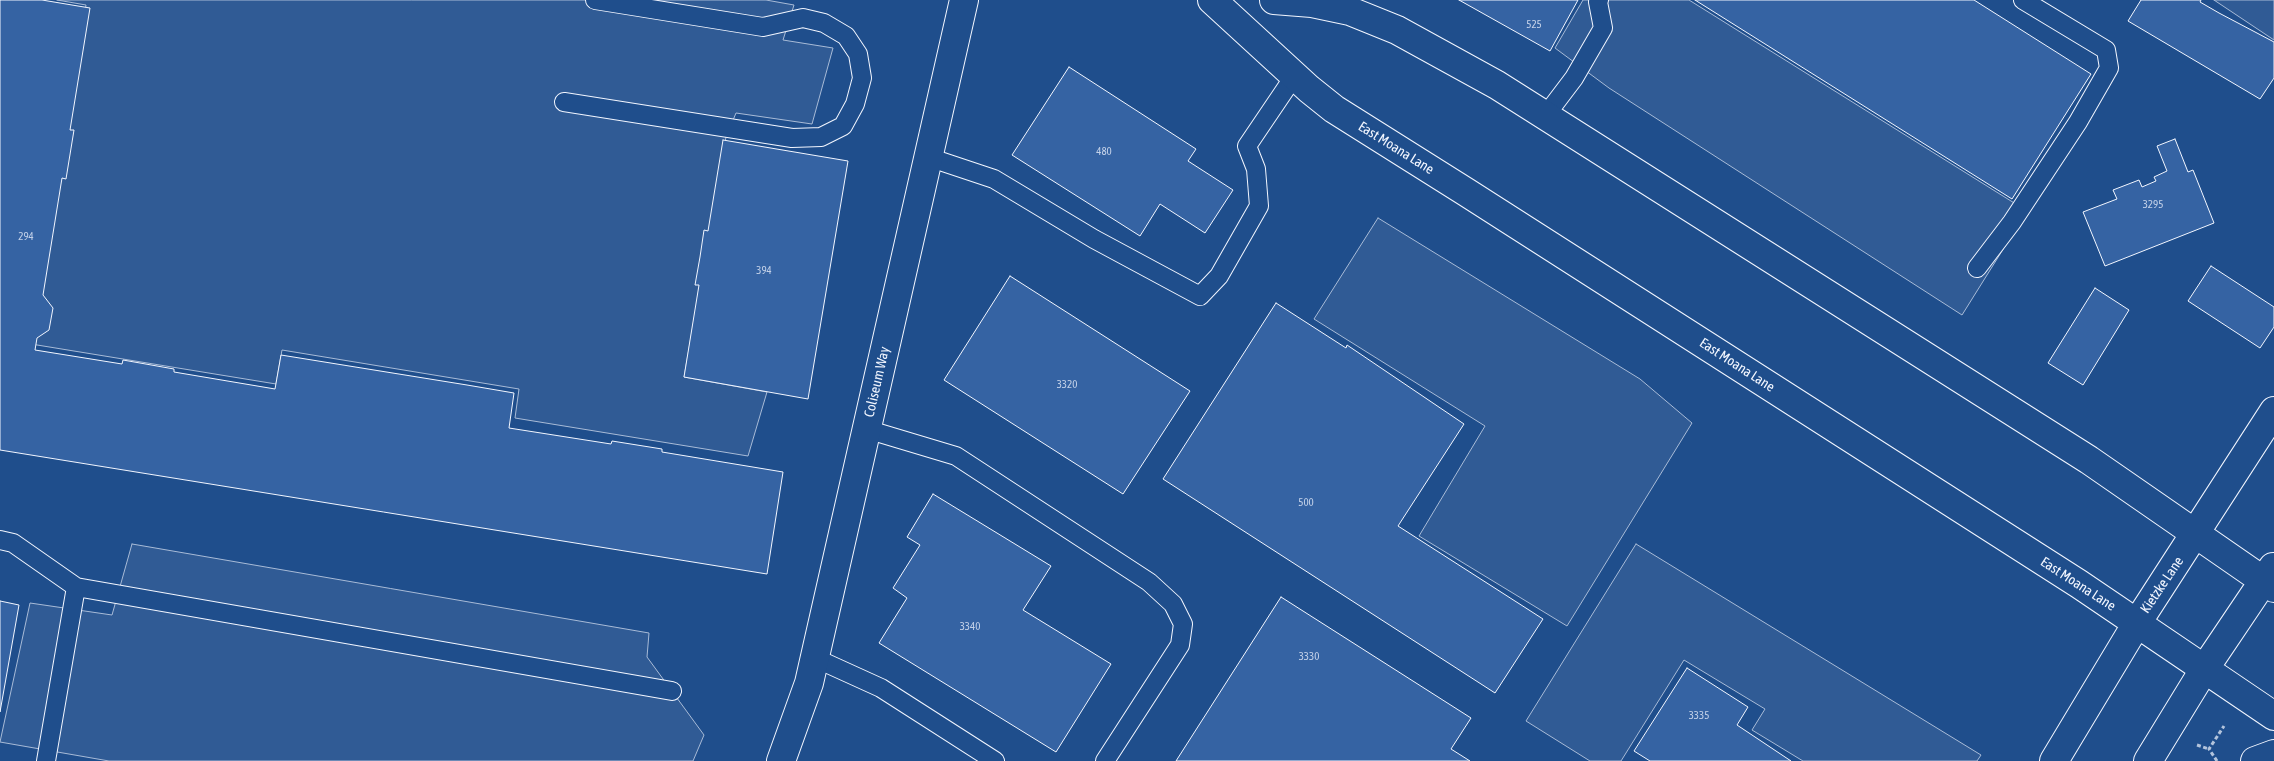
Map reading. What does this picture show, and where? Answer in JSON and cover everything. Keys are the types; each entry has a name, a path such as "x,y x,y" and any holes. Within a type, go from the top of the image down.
{"main road":[{"name":"Coliseum Way","path":"781,761 809,683 964,0"},
{"name":"East Moana Lane","path":"1212,0 1334,109 2137,622 2274,716"},
{"path":"1274,0 1352,5 1449,58 1546,115 2089,460 2196,534 2271,578 2205,668 2148,761"},
{"name":"Kietzke Lane","path":"2054,761 2137,622 2196,534 2274,411"},
{"path":"2255,761 2274,754"}],"lane":[{"path":"564,102 792,138 821,137 843,126 855,104 862,78 858,54 846,36 824,22 803,18 763,27 595,0"},
{"path":"1546,115 1574,78 1603,28 1599,0"},
{"path":"1977,268 2012,222 2078,122 2110,68 2106,50 2023,0"},
{"path":"928,157 994,179 1094,239 1200,296 1219,276 1259,206 1256,169 1248,146 1295,75"},
{"path":"866,429 956,456 1149,582 1173,604 1183,624 1180,645 1105,761"},
{"path":"0,540 13,543 76,587 672,691"},
{"path":"46,761 76,587"},
{"path":"815,658 881,688 995,761"}],"path":[{"path":"2209,749 2224,726"},
{"path":"2192,744 2209,749 2217,761"}],"shaded area":[{"path":"57,0 766,0 794,5 783,40 833,48 812,124 736,113 726,137 684,377 767,392 748,456 515,418 519,389 282,350 276,384 31,344 86,5"},
{"path":"1583,0 1689,0 2027,211 1962,315 1609,88 1555,48"},
{"path":"2214,0 2274,0 2274,40"},
{"path":"1378,218 1640,379 1692,423 1567,626 1419,536 1485,426 1314,319"},
{"path":"132,544 649,633 647,657 704,735 693,761 109,761 0,742 30,603 112,615"},
{"path":"1636,544 1981,755 1977,761 1803,761 1752,730 1765,709 1684,660 1621,761 1590,761 1526,721"}],"building":[{"path":"0,0 42,0 90,8 70,130 74,130 66,179 62,178 43,295 53,308 49,330 37,338 35,350 122,364 123,360 174,369 174,372 275,389 281,355 467,385 514,393 509,428 611,444 612,441 662,449 662,452 783,472 767,574 0,450"},
{"path":"1459,0 1578,0 1550,51"},
{"path":"1695,0 1974,0 2091,74 2012,199"},
{"path":"2141,0 2201,0 2200,2 2219,13 2274,42 2274,78 2260,99 2128,21"},
{"path":"1069,67 1196,149 1188,161 1233,190 1205,233 1160,204 1140,236 1012,155"},
{"path":"2175,139 2188,172 2193,170 2214,223 2105,266 2083,212 2117,199 2113,190 2139,180 2142,187 2156,181 2154,177 2167,171 2157,146"},
{"path":"723,140 848,161 808,399 684,377 699,285 695,285 704,230 708,231"},
{"path":"2211,266 2274,307 2274,327 2260,348 2188,301"},
{"path":"1010,276 1190,391 1123,494 944,380"},
{"path":"2095,288 2129,310 2083,385 2048,363"},
{"path":"1276,303 1346,348 1347,345 1464,424 1398,526 1543,619 1495,693 1163,479"},
{"path":"933,494 1051,566 1023,610 1111,664 1056,752 879,643 907,598 893,588 920,545 907,537"},
{"path":"1281,597 1471,718 1451,749 1470,761 1176,761"},
{"path":"0,601 19,605 0,712"},
{"path":"1687,668 1748,707 1737,725 1791,761 1650,761 1634,751"}]}
